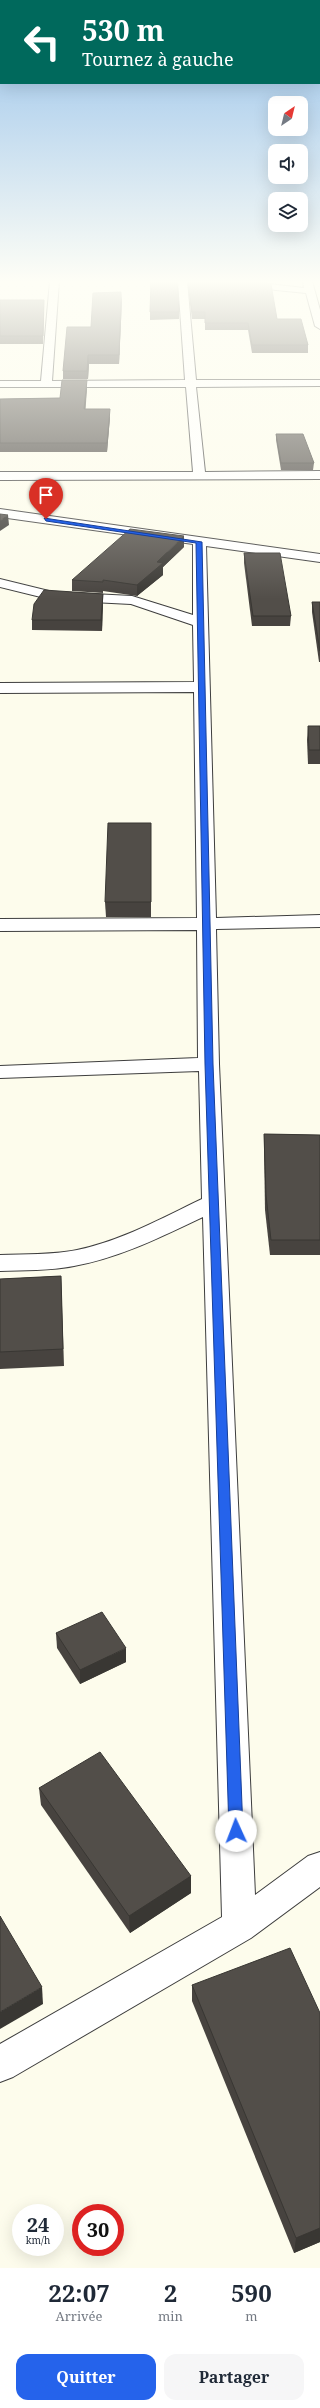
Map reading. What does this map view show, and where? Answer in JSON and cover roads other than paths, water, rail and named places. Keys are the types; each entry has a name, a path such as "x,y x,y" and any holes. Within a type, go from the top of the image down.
{"street":[{"path":"191,387 199,476"},
{"path":"0,476 320,475"},
{"path":"0,512 199,542 320,558"},
{"path":"199,542 209,1064 239,1926"},
{"path":"0,583 52,596 132,600 200,622"},
{"path":"0,688 201,687"},
{"path":"0,925 207,924 320,921"},
{"path":"0,1072 209,1064"},
{"path":"0,1263 54,1261 84,1256 121,1245 215,1202"},
{"path":"0,2064 239,1926 320,1867"}]}
